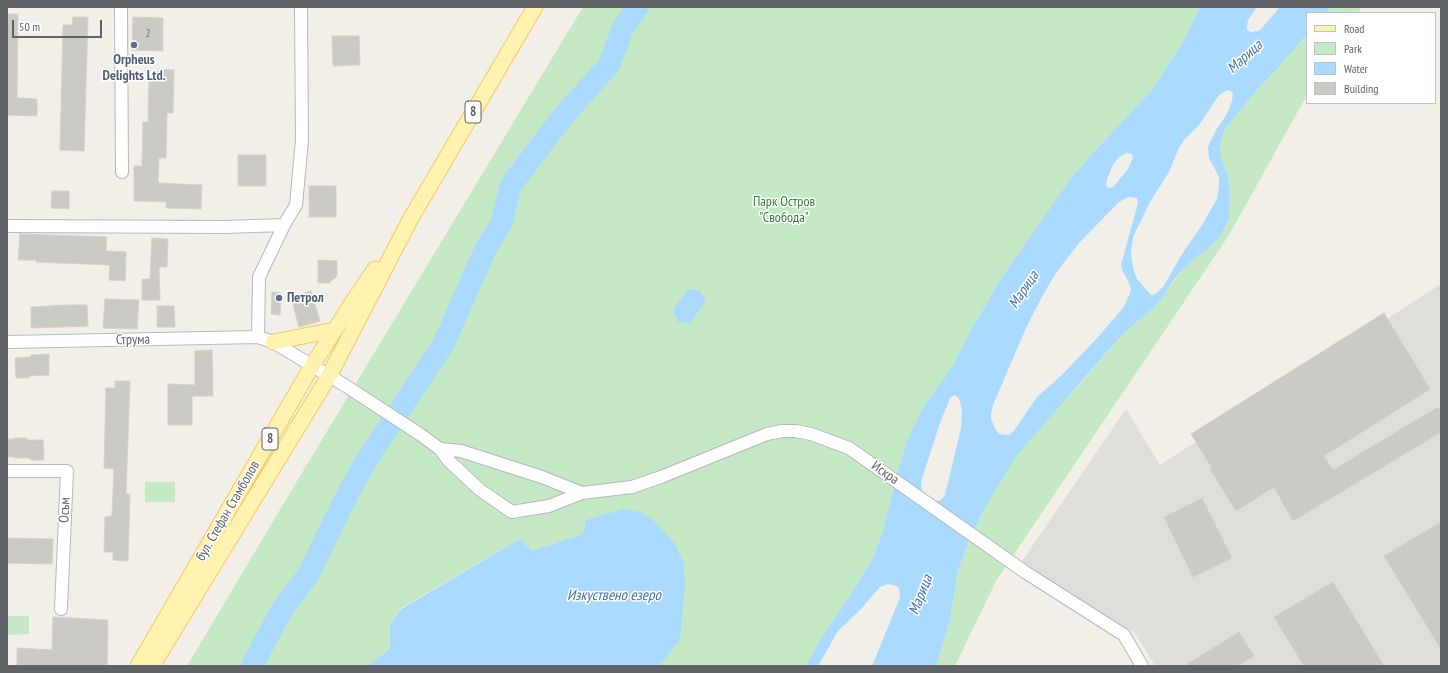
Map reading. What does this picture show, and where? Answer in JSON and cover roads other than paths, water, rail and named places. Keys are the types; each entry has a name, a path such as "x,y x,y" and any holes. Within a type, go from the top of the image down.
{"main road":[{"name":"бул. Стефан Стамболов","path":"152,666 329,376 411,218 535,7"},
{"name":"бул. Стефан Стамболов","path":"138,666 312,366 411,218"},
{"path":"273,342 335,330"}],"street":[{"path":"121,7 122,172"},
{"path":"258,337 259,277 284,225 296,205 302,140 301,7"},
{"path":"7,226 224,227 284,225"},
{"name":"Струма","path":"7,342 258,337 273,342 346,386 440,449"},
{"name":"Искра","path":"582,493 632,488 767,434 782,431 796,431 811,434 849,448 1025,572 1124,635 1142,666"},
{"path":"440,449 460,451 542,477 582,493"},
{"path":"440,449 448,460 480,490 512,512 549,506 582,493"},
{"name":"Осъм","path":"7,471 67,471 61,609"}],"water":[{"name":"Марица","path":"1200,7 1257,7 1248,20 1247,30 1251,32 1261,29 1280,7 1331,7 1327,12 1306,12 1306,36 1255,92 1225,129 1220,143 1220,154 1228,177 1230,195 1229,217 1220,237 1206,251 1195,258 1174,279 1163,297 1152,309 1123,334 1017,455 983,511 958,571 950,620 936,666 872,666 900,598 899,588 888,584 880,587 861,609 838,631 818,666 806,666 818,643 872,560 883,531 897,474 908,439 922,410 952,367 971,330 1002,277 1068,182 1153,89 1182,43","holes":["1227,90 1233,92 1232,101 1227,114 1216,130 1208,147 1209,158 1219,177 1217,199 1163,287 1154,295 1150,294 1137,279 1133,268 1131,253 1133,237 1150,202 1169,172 1184,140 1199,125 1219,95","1127,153 1132,154 1133,158 1128,169 1113,187 1108,188 1106,185 1107,179 1113,165 1119,157","1128,197 1137,198 1138,203 1121,265 1131,289 1123,308 1063,374 1037,397 1013,432 1009,435 999,434 991,419 993,405 1027,326 1043,295 1056,273 1079,243 1119,202","954,395 958,397 961,405 961,428 945,495 941,500 931,502 924,496 921,482 940,423 950,398"]},
{"path":"688,289 700,291 706,301 690,323 678,322 673,310"},
{"name":"Изкуствено езеро","path":"624,509 640,512 653,520 675,544 684,564 685,585 680,640 657,666 367,666 390,649 390,624 401,609 520,539 532,551 583,534 586,520"}],"waterway":[{"path":"252,666 281,611 308,575 344,501 366,461 443,345 486,248 501,224 511,185 564,115 609,65 623,28 638,7"}],"place":[{"name":"Orpheus Delights Ltd.","path":"134,45"},
{"name":"Петрол","path":"279,298"}],"park label":[{"name":"Парк Остров \"Свобода\"","path":"784,210"}]}
